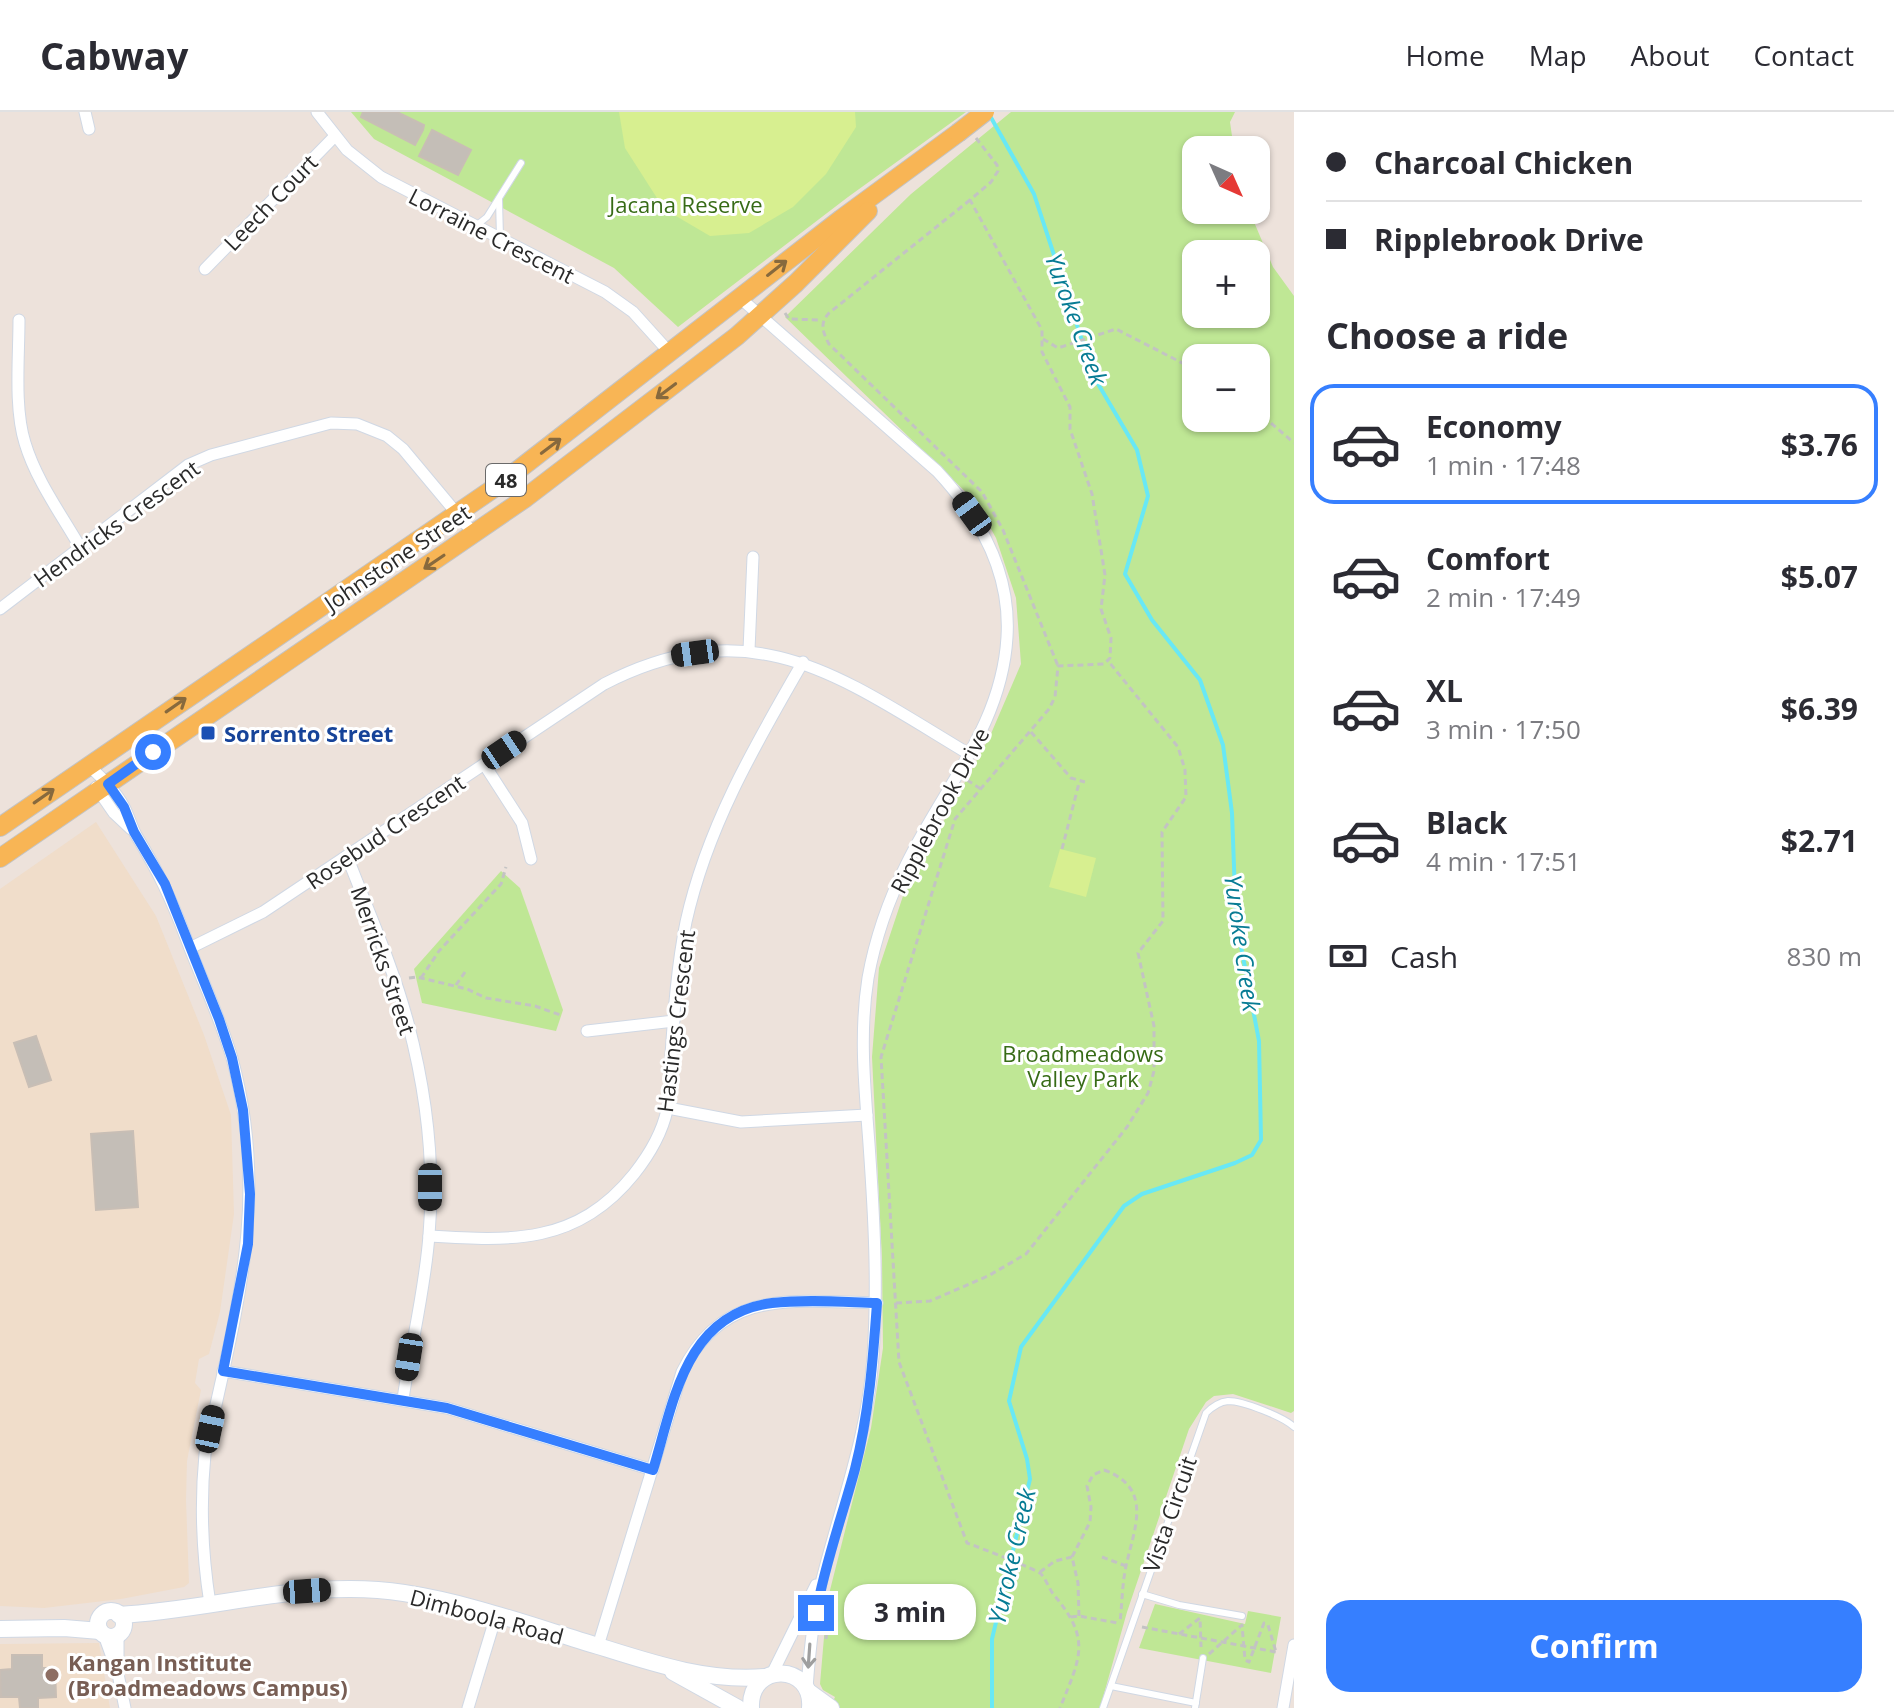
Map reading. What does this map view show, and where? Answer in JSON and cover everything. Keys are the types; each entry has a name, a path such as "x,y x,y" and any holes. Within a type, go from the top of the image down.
{"main road":[{"name":"Johnstone Street","path":"0,827 457,514 563,437 739,297 906,172 967,135 985,112"},
{"name":"Johnstone Street","path":"0,858 474,534 684,378 759,316 906,172"}],"street":[{"path":"85,112 89,129"},
{"name":"Lorraine Crescent","path":"317,112 335,136 381,177 620,302 670,353"},
{"name":"Leech Court","path":"205,269 335,136"},
{"name":"Ripplebrook Drive","path":"739,297 937,471 956,492 986,536 1006,606 1006,658 995,703 907,862 878,939 868,978 862,1047 877,1303 872,1373 855,1468 825,1569 811,1635 809,1696"},
{"path":"19,320 20,415 24,443 80,547"},
{"name":"Hendricks Crescent","path":"0,609 188,465 211,455 331,423 357,424 387,436 403,449 474,534"},
{"path":"749,650 753,557"},
{"name":"Rosebud Crescent","path":"190,948 263,912 604,684 639,666 677,656 713,650 749,650 803,662 882,702 969,754"},
{"name":"Hastings Crescent","path":"429,1236 489,1240 540,1234 585,1216 606,1202 644,1160 659,1134 668,1108 674,1021 686,923 712,838 742,771 803,662"},
{"path":"484,764 522,823 531,859"},
{"path":"88,765 103,787 124,807 134,832 165,884 232,1058 243,1110 249,1158 248,1244 205,1454 202,1483 203,1561 210,1604"},
{"name":"Merricks Street","path":"347,856 396,982 425,1109 430,1163 429,1236 403,1399"},
{"path":"587,1031 674,1021"},
{"path":"668,1108 741,1122 867,1115"},
{"path":"598,1646 682,1372 700,1342 723,1321 758,1305 776,1302 877,1303"},
{"path":"223,1371 403,1399 469,1414 653,1470"},
{"name":"Ripplebrook Drive","path":"769,1675 825,1569"},
{"name":"Dimboola Road","path":"0,1629 110,1627 163,1612 286,1592 364,1589 440,1600 665,1668 744,1679 769,1675"},
{"path":"468,1708 496,1616"},
{"path":"110,1627 125,1708"},
{"path":"1283,1708 1294,1645"},
{"name":"Dimboola Road","path":"665,1668 738,1708"},
{"path":"751,1708 751,1694 757,1684 769,1675 792,1675 809,1696 831,1708"}],"lane":[{"path":"476,226 487,217 521,163"},
{"path":"499,199 500,238"},
{"name":"Vista Circuit","path":"1103,1708 1206,1413 1219,1403 1234,1402 1282,1418 1294,1427"},
{"path":"1142,1594 1179,1605 1242,1616"},
{"path":"1111,1686 1196,1705 1203,1658"}],"path":[{"path":"967,135 991,156 998,171 991,182 829,313 823,320 822,332 829,344 982,492 1003,530 1058,666 1055,697 1049,709 955,819 881,1057 899,1362 967,1543 1040,1572 1055,1561 1072,1557"},
{"path":"896,1303 930,1301 988,1276 1026,1254 1127,1127 1148,1093 1154,1071 1154,1026 1138,953 1163,921 1162,832 1186,797 1185,770 1178,747 1108,662 1111,638 1101,609 1105,575 1092,494 1070,429 1070,407 1042,352 1042,330 970,200"},
{"path":"1041,339 1058,348 1116,329 1182,363"},
{"path":"1270,422 1294,443"},
{"path":"1058,666 1108,662"},
{"path":"1031,732 1061,768 1085,782"},
{"path":"1062,849 1079,781"},
{"path":"421,978 439,951 501,884 506,867"},
{"path":"455,986 465,972"},
{"path":"408,978 455,986 486,998 535,1006 563,1016"},
{"path":"1079,1616 1078,1583 1072,1557 1090,1522 1087,1486 1093,1475 1104,1470 1125,1480 1134,1497 1138,1520 1126,1566 1120,1623"},
{"path":"1102,1557 1126,1566"},
{"path":"1040,1572 1051,1593 1071,1617 1079,1644 1078,1660 1062,1706"},
{"path":"1071,1617 1132,1625 1269,1651"},
{"path":"1179,1634 1200,1618 1203,1658"},
{"path":"1203,1658 1242,1625 1245,1660 1248,1663 1266,1623 1276,1652"}],"shaded area":[{"path":"96,822 156,916 204,1035 231,1115 234,1214 220,1312 209,1354 199,1359 195,1383 201,1390 187,1461 189,1583 184,1587 121,1599 44,1608 0,1606 0,889"},
{"name":"Kangan Institute (Broadmeadows Campus)","path":"99,1643 110,1708 0,1708 0,1644"}],"green space":[{"name":"Jacana Reserve","path":"351,112 966,112 848,197 678,327 614,268 374,139"},
{"path":"619,112 855,112 856,127 826,174 793,207 749,233 710,236 664,209 625,148"},
{"name":"Broadmeadows Valley Park","path":"1011,112 1235,112 1230,122 1232,136 1182,136 1182,224 1255,224 1262,240 1182,240 1182,328 1270,328 1270,260 1294,296 1294,1411 1291,1413 1233,1394 1214,1396 1206,1402 1189,1429 1127,1612 1100,1708 830,1708 835,1697 823,1690 820,1684 827,1602 871,1428 883,1348 882,1258 872,1057 879,968 903,896 990,736 1021,664 1016,598 996,538 976,502 785,317 911,194"},
{"path":"1060,849 1096,858 1086,897 1049,887"},
{"path":"501,871 520,888 563,1010 556,1031 422,1003 414,969"},
{"path":"1155,1604 1245,1624 1248,1611 1281,1617 1271,1673 1139,1648"}],"building":[{"path":"363,112 397,112 424,125 423,130 415,145 361,117"},
{"path":"432,130 471,150 458,175 419,156"},
{"path":"36,1036 51,1080 29,1087 14,1043"},
{"path":"133,1131 138,1207 96,1210 91,1134"},
{"path":"12,1655 42,1655 42,1668 55,1668 56,1697 38,1698 38,1708 20,1708 19,1697 1,1697 0,1670 12,1669"}],"waterway":[{"name":"Yuroke Creek","path":"989,114 1034,194 1094,377 1137,450 1148,496 1125,574 1152,620 1200,680 1223,745 1232,813 1236,920 1259,1041 1261,1140 1252,1155 1142,1194 1124,1206 1021,1347 1009,1401 1030,1479 992,1639 992,1708"}],"place":[{"name":"Sorrento Street","path":"208,733"},
{"name":"Kangan Institute (Broadmeadows Campus)","path":"52,1675"}],"route":[{"path":"153,752 108,784 124,807 134,832 165,884 219,1019 232,1058 249,1158 248,1244 223,1371 447,1408 653,1470 682,1372 700,1342 723,1321 758,1305 776,1302 877,1303 865,1421 816,1613"}]}
